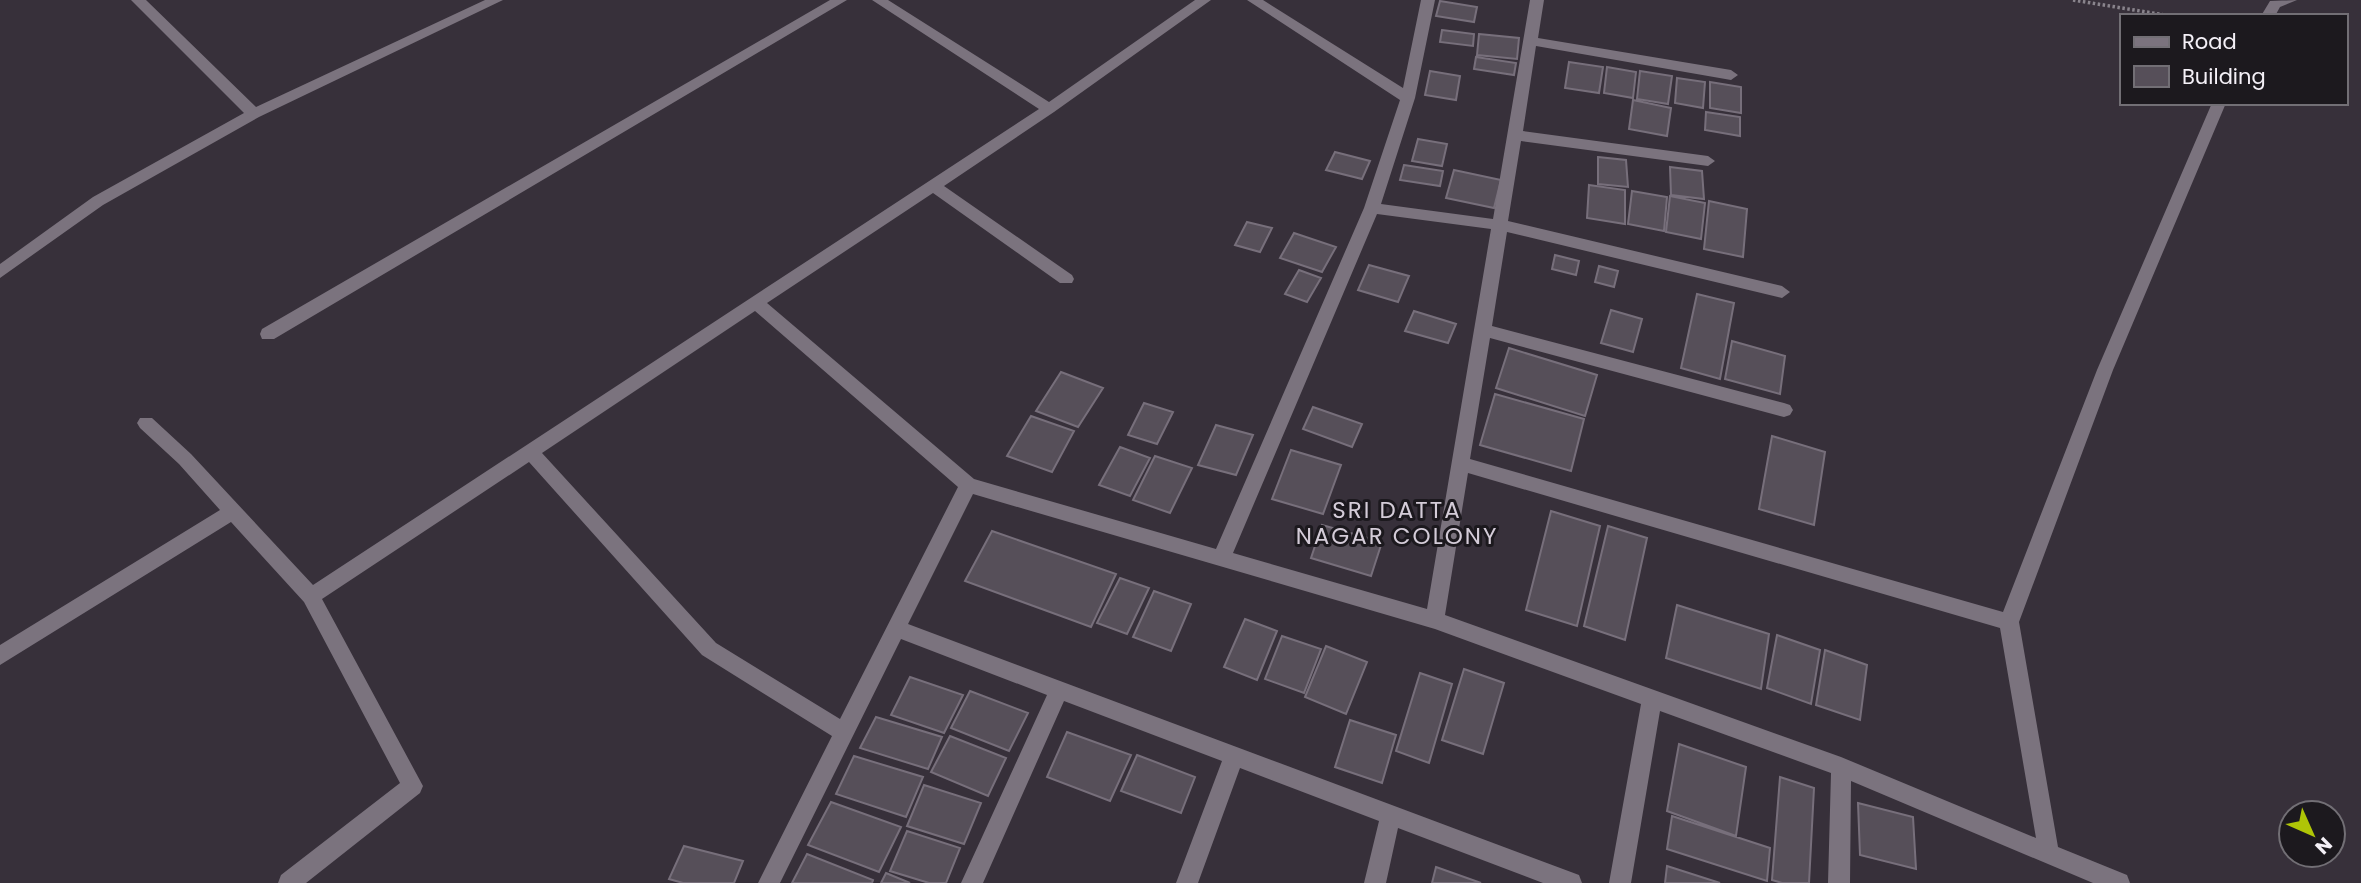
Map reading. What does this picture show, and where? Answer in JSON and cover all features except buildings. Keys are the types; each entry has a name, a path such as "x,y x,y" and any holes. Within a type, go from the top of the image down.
{"street":[{"path":"138,0 254,114"},
{"path":"0,272 97,201 254,114 496,0"},
{"path":"268,334 840,0"},
{"path":"879,0 1049,109"},
{"path":"311,596 528,450 1049,109 1204,0"},
{"path":"1254,0 1408,98"},
{"path":"1221,559 1371,208 1408,98 1428,0"},
{"path":"1435,620 1537,0"},
{"path":"2269,14 2275,4 2290,0"},
{"path":"1530,41 1731,75"},
{"path":"2049,854 2010,622 2105,370 2218,105"},
{"path":"1515,135 1708,161"},
{"path":"933,186 1066,279"},
{"path":"1371,208 1500,225 1782,292"},
{"path":"756,303 968,485 1435,620 1841,767 2119,883"},
{"path":"1483,330 1784,410"},
{"path":"146,423 185,459 311,596 413,786 289,883"},
{"path":"528,450 709,649 845,733"},
{"path":"1461,464 2010,622"},
{"path":"769,883 968,485"},
{"path":"0,656 233,511"},
{"path":"897,629 1571,883"},
{"path":"972,883 1059,690"},
{"path":"1620,883 1652,698"},
{"path":"1187,883 1234,756"},
{"path":"1839,883 1841,767"},
{"path":"1375,883 1391,815"}],"path":[{"path":"2073,0 2159,14"}],"district":[{"name":"SRI DATTA NAGAR COLONY","path":"1397,523"}]}
